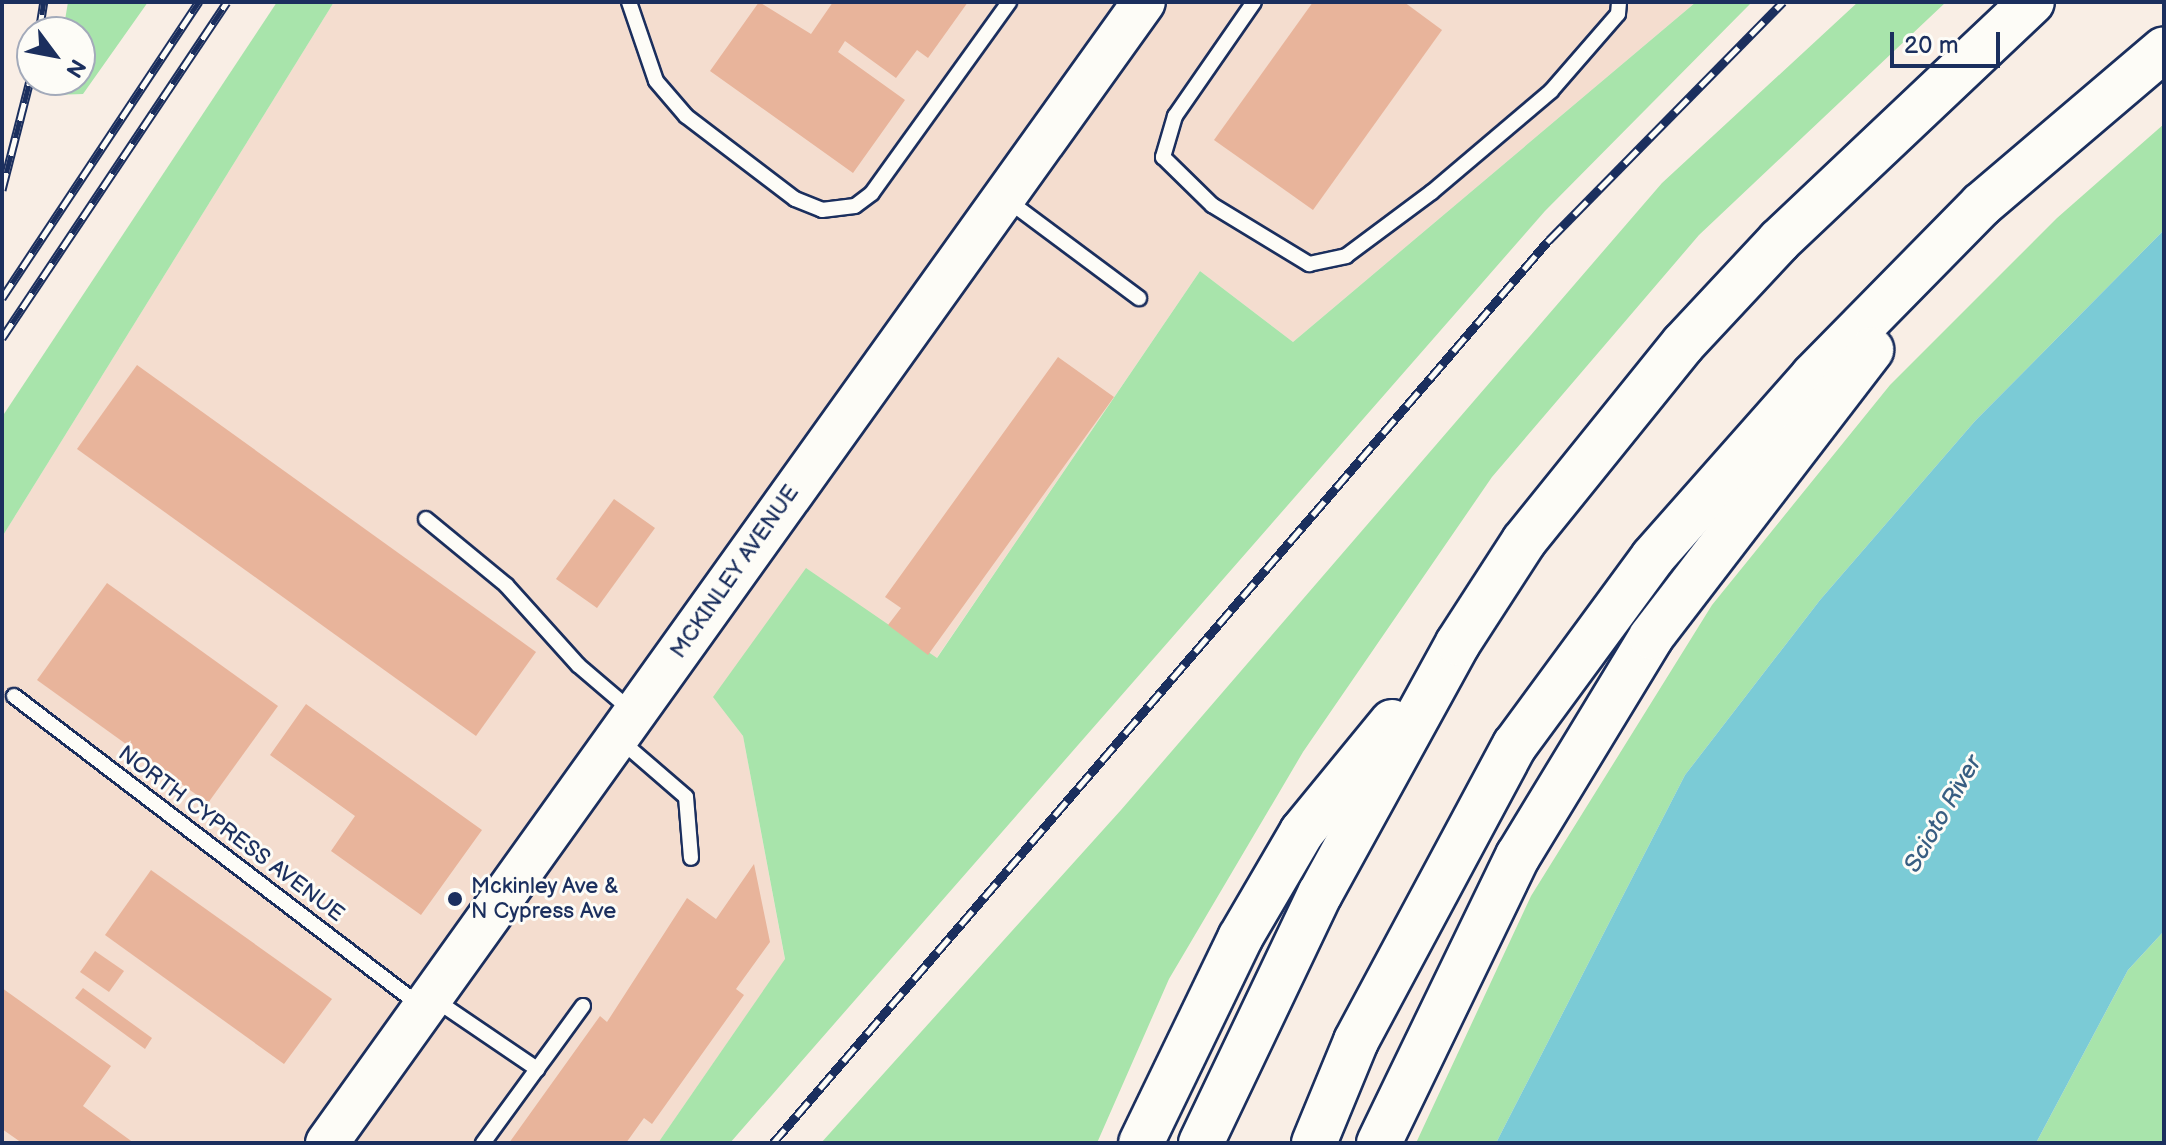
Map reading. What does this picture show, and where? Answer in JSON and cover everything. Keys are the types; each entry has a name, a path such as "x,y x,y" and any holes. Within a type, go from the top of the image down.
{"highway":[{"path":"1201,1143 1320,894 1458,643 1524,541 1683,344 1891,129 2032,2"},
{"path":"1314,1143 1356,1041 1515,745 1653,557 1813,376 1981,205 2164,49"},
{"path":"1379,1143 1518,856 1651,637 1981,205"},
{"path":"1141,1143 1240,938 1302,832 1458,643"}],"main road":[{"name":"MCKINLEY AVENUE","path":"327,1143 1002,196 1144,2"}],"lane":[{"path":"629,2 656,81 686,116 795,199 822,210 855,206 872,193 1009,2"},
{"path":"1254,2 1175,116 1163,157 1212,205 1309,264 1346,256 1444,182 1551,91 1618,14 1619,2"},
{"path":"1002,196 1139,298"},
{"path":"426,519 506,585 578,665 686,797 691,858"},
{"name":"NORTH CYPRESS AVENUE","path":"14,696 426,1002 537,1069"},
{"path":"483,1143 583,1006"}],"shaded area":[{"path":"334,2 1696,2 1293,342 1200,271 936,659 807,569 714,697 743,736 785,960 658,1143 2,1143 2,537"}],"green space":[{"path":"68,2 148,2 96,76 96,16 66,16"},
{"path":"277,2 334,2 2,537 2,417"},
{"path":"1696,2 1752,2 1545,211 730,1143 658,1143 785,959 743,736 713,697 806,568 937,658 1200,271 1293,342"},
{"path":"1858,2 1946,2 1699,235 1492,477 1303,752 1169,979 1097,1143 821,1143 1121,810 1662,183"},
{"path":"2164,124 2164,230 1975,421 1820,600 1685,775 1496,1143 1416,1143 1531,896 1712,605 1890,385 2057,218"},
{"path":"2164,931 2164,1143 2036,1143 2128,970"}],"water":[{"name":"Scioto River","path":"2164,230 2164,931 2128,970 2036,1143 1496,1143 1685,775 1820,600 1975,421"}],"building":[{"path":"759,2 811,34 833,2 968,2 928,58 917,50 896,78 845,41 838,52 905,100 853,173 710,71"},
{"path":"1313,2 1404,2 1442,30 1313,210 1214,140"},
{"path":"1058,357 1114,397 928,655 888,625 901,608 885,597"},
{"path":"137,365 536,652 476,736 77,449"},
{"path":"614,499 655,528 597,608 556,579"},
{"path":"107,583 278,706 208,803 37,680"},
{"path":"306,704 482,830 421,915 331,851 355,816 270,755"},
{"path":"754,864 770,942 736,989 744,995 652,1124 644,1118 626,1143 509,1143 600,1016 607,1022 687,898 716,919"},
{"path":"151,870 332,999 284,1064 105,935"},
{"path":"95,951 124,971 109,992 80,972"},
{"path":"2,988 111,1066 83,1106 134,1143 22,1143 2,1129"},
{"path":"83,988 152,1038 145,1049 75,998"}],"railway":[{"path":"42,16 44,2"},
{"path":"2,298 199,2"},
{"path":"2,338 227,2"},
{"path":"773,1143 1549,240 1783,2"},
{"path":"2,190 26,96"}],"place":[{"name":"Mckinley Ave & N Cypress Ave","path":"455,899"}]}
